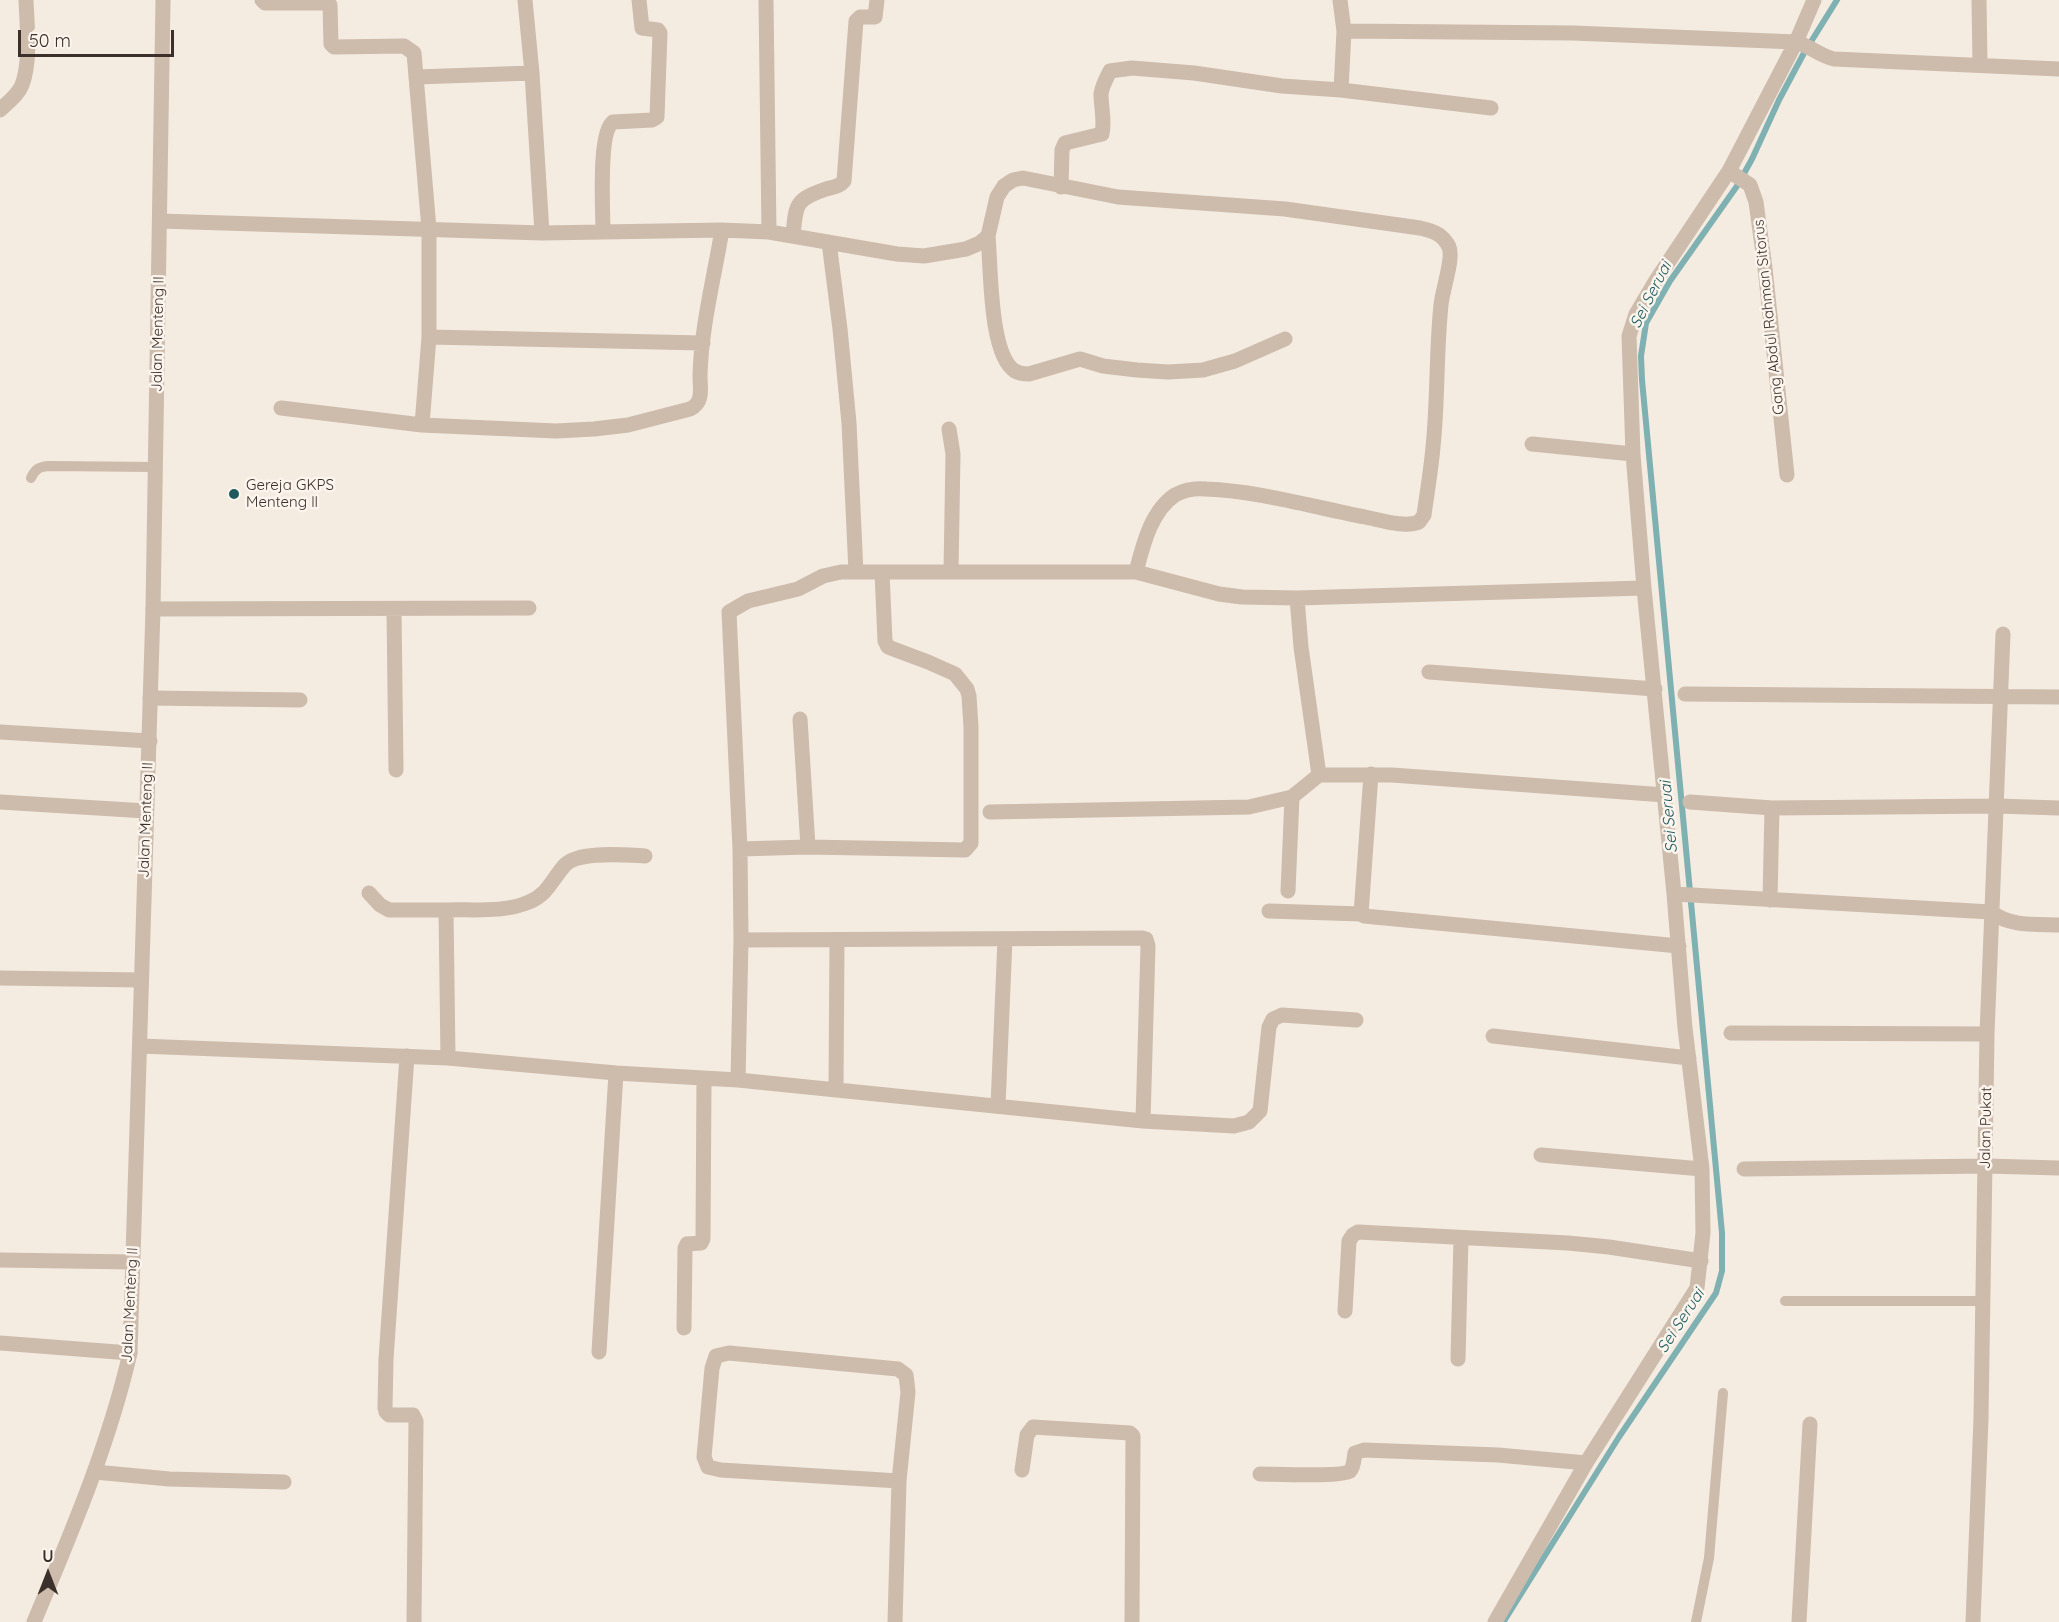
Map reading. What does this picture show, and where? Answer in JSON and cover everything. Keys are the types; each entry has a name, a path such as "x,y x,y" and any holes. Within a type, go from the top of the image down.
{"street":[{"path":"0,110 22,86 25,73 26,0"},
{"name":"Jalan Menteng II","path":"34,1622 95,1472 118,1401 130,1353 150,741 163,0"},
{"path":"262,0 265,3 328,3 330,5 332,46 404,46 414,53 429,229 429,337 422,425"},
{"path":"525,0 542,233"},
{"path":"603,232 605,132 613,122 652,120 657,117 660,33 658,30 642,28 639,0"},
{"path":"766,0 769,232"},
{"path":"793,236 798,203 820,191 841,185 843,182 856,21 860,17 875,17 877,0"},
{"path":"1340,0 1344,32 1341,90"},
{"path":"1495,1622 1586,1463 1697,1288 1703,1233 1702,1169 1679,946 1686,896 1665,795 1633,454 1629,336 1636,315 1655,282 1732,174 1805,46 1814,0"},
{"path":"1979,0 1980,64"},
{"path":"1344,32 1573,33 1805,46 1825,57 1834,59 2059,69"},
{"path":"1061,187 1062,150 1065,143 1102,134 1104,126 1101,94 1110,71 1132,68 1194,73 1282,86 1341,90 1491,108"},
{"path":"416,77 532,73"},
{"name":"Gang Abdul Rahman Sitorus","path":"1732,174 1750,185 1756,202 1787,475"},
{"path":"1136,572 1157,513 1168,501 1186,490 1214,490 1253,495 1387,521 1413,524 1419,522 1424,515 1433,447 1441,305 1450,264 1450,249 1435,231 1420,228 1285,209 1118,197 1023,178 1013,180 1004,186 997,197 988,236 996,333 1010,368 1021,374 1029,374 1080,359 1103,366 1137,370 1168,372 1203,370 1235,361 1285,339"},
{"path":"160,221 542,233 722,230 769,232 924,256 966,249 980,243 988,236"},
{"path":"281,408 422,425 556,431 628,425 690,409 701,398 703,343 722,230"},
{"path":"829,242 849,423 856,572"},
{"path":"429,337 703,343"},
{"path":"949,429 954,454 951,572"},
{"path":"1532,444 1633,454"},
{"path":"738,1080 740,849 729,612 748,601 805,587 823,576 841,572 1136,572 1219,594 1242,597 1297,598 1644,588"},
{"path":"740,849 808,847 965,850 971,843 969,696 964,683 954,674 888,647 885,641 882,572"},
{"path":"1297,598 1301,647 1318,775"},
{"path":"153,609 529,608"},
{"path":"394,610 396,770"},
{"name":"Jalan Pukat","path":"1973,1622 1983,1301 1991,912 2003,634"},
{"path":"1429,672 1655,689"},
{"path":"1685,694 2059,697"},
{"path":"150,698 300,700"},
{"path":"800,719 808,847"},
{"path":"0,732 150,741"},
{"path":"990,812 1249,807 1292,797 1318,775 1371,774 1665,795"},
{"path":"1361,914 1371,774"},
{"path":"1288,891 1292,797"},
{"path":"0,802 146,811"},
{"path":"1690,802 1772,808 1997,806 2059,808"},
{"path":"1770,900 1772,808"},
{"path":"369,893 380,905 389,910 507,908 529,903 546,892 565,864 572,860 587,856 645,856"},
{"path":"1686,896 1991,912 2005,921 2015,923 2059,925"},
{"path":"446,910 448,1058"},
{"path":"1269,911 1361,914 1679,946"},
{"path":"741,940 1139,937 1146,939 1148,946 1143,1121"},
{"path":"998,1106 1005,939"},
{"path":"836,1090 837,940"},
{"path":"0,978 141,980"},
{"path":"140,1046 448,1058 616,1073 738,1080 1143,1121 1234,1126 1249,1122 1260,1111 1269,1027 1273,1019 1282,1015 1356,1020"},
{"path":"1731,1033 1988,1034"},
{"path":"1492,1036 1689,1059"},
{"path":"407,1056 386,1359 385,1408 389,1414 413,1415 417,1421 414,1622"},
{"path":"599,1352 616,1073"},
{"path":"684,1328 685,1248 687,1244 701,1243 703,1239 704,1079"},
{"path":"1541,1155 1702,1169"},
{"path":"1744,1169 1986,1166 2059,1168"},
{"path":"1345,1311 1348,1252 1351,1237 1355,1233 1599,1246 1701,1261"},
{"path":"1458,1359 1461,1238"},
{"path":"0,1260 133,1262"},
{"path":"0,1343 130,1353"},
{"path":"895,1622 899,1481 908,1392 908,1381 903,1372 898,1369 729,1353 716,1356 712,1368 704,1457 708,1467 721,1470 899,1481"},
{"path":"1799,1622 1810,1424"},
{"path":"1022,1470 1027,1435 1033,1427 1130,1433 1133,1436 1132,1622"},
{"path":"1260,1474 1305,1475 1347,1472 1352,1468 1355,1453 1364,1450 1498,1455 1586,1463"},
{"path":"95,1472 169,1479 284,1482"}],"lane":[{"path":"31,478 40,467 48,466 155,466"},
{"path":"1785,1301 1983,1301"},
{"path":"1696,1622 1709,1558 1723,1393"}],"waterway":[{"name":"Sei Seruai","path":"1504,1621 1619,1437 1716,1293 1722,1271 1722,1233 1641,356 1646,323 1670,281 1737,186 1804,53 1837,0"}],"place":[{"name":"Gereja GKPS Menteng ll","path":"234,494"}]}
